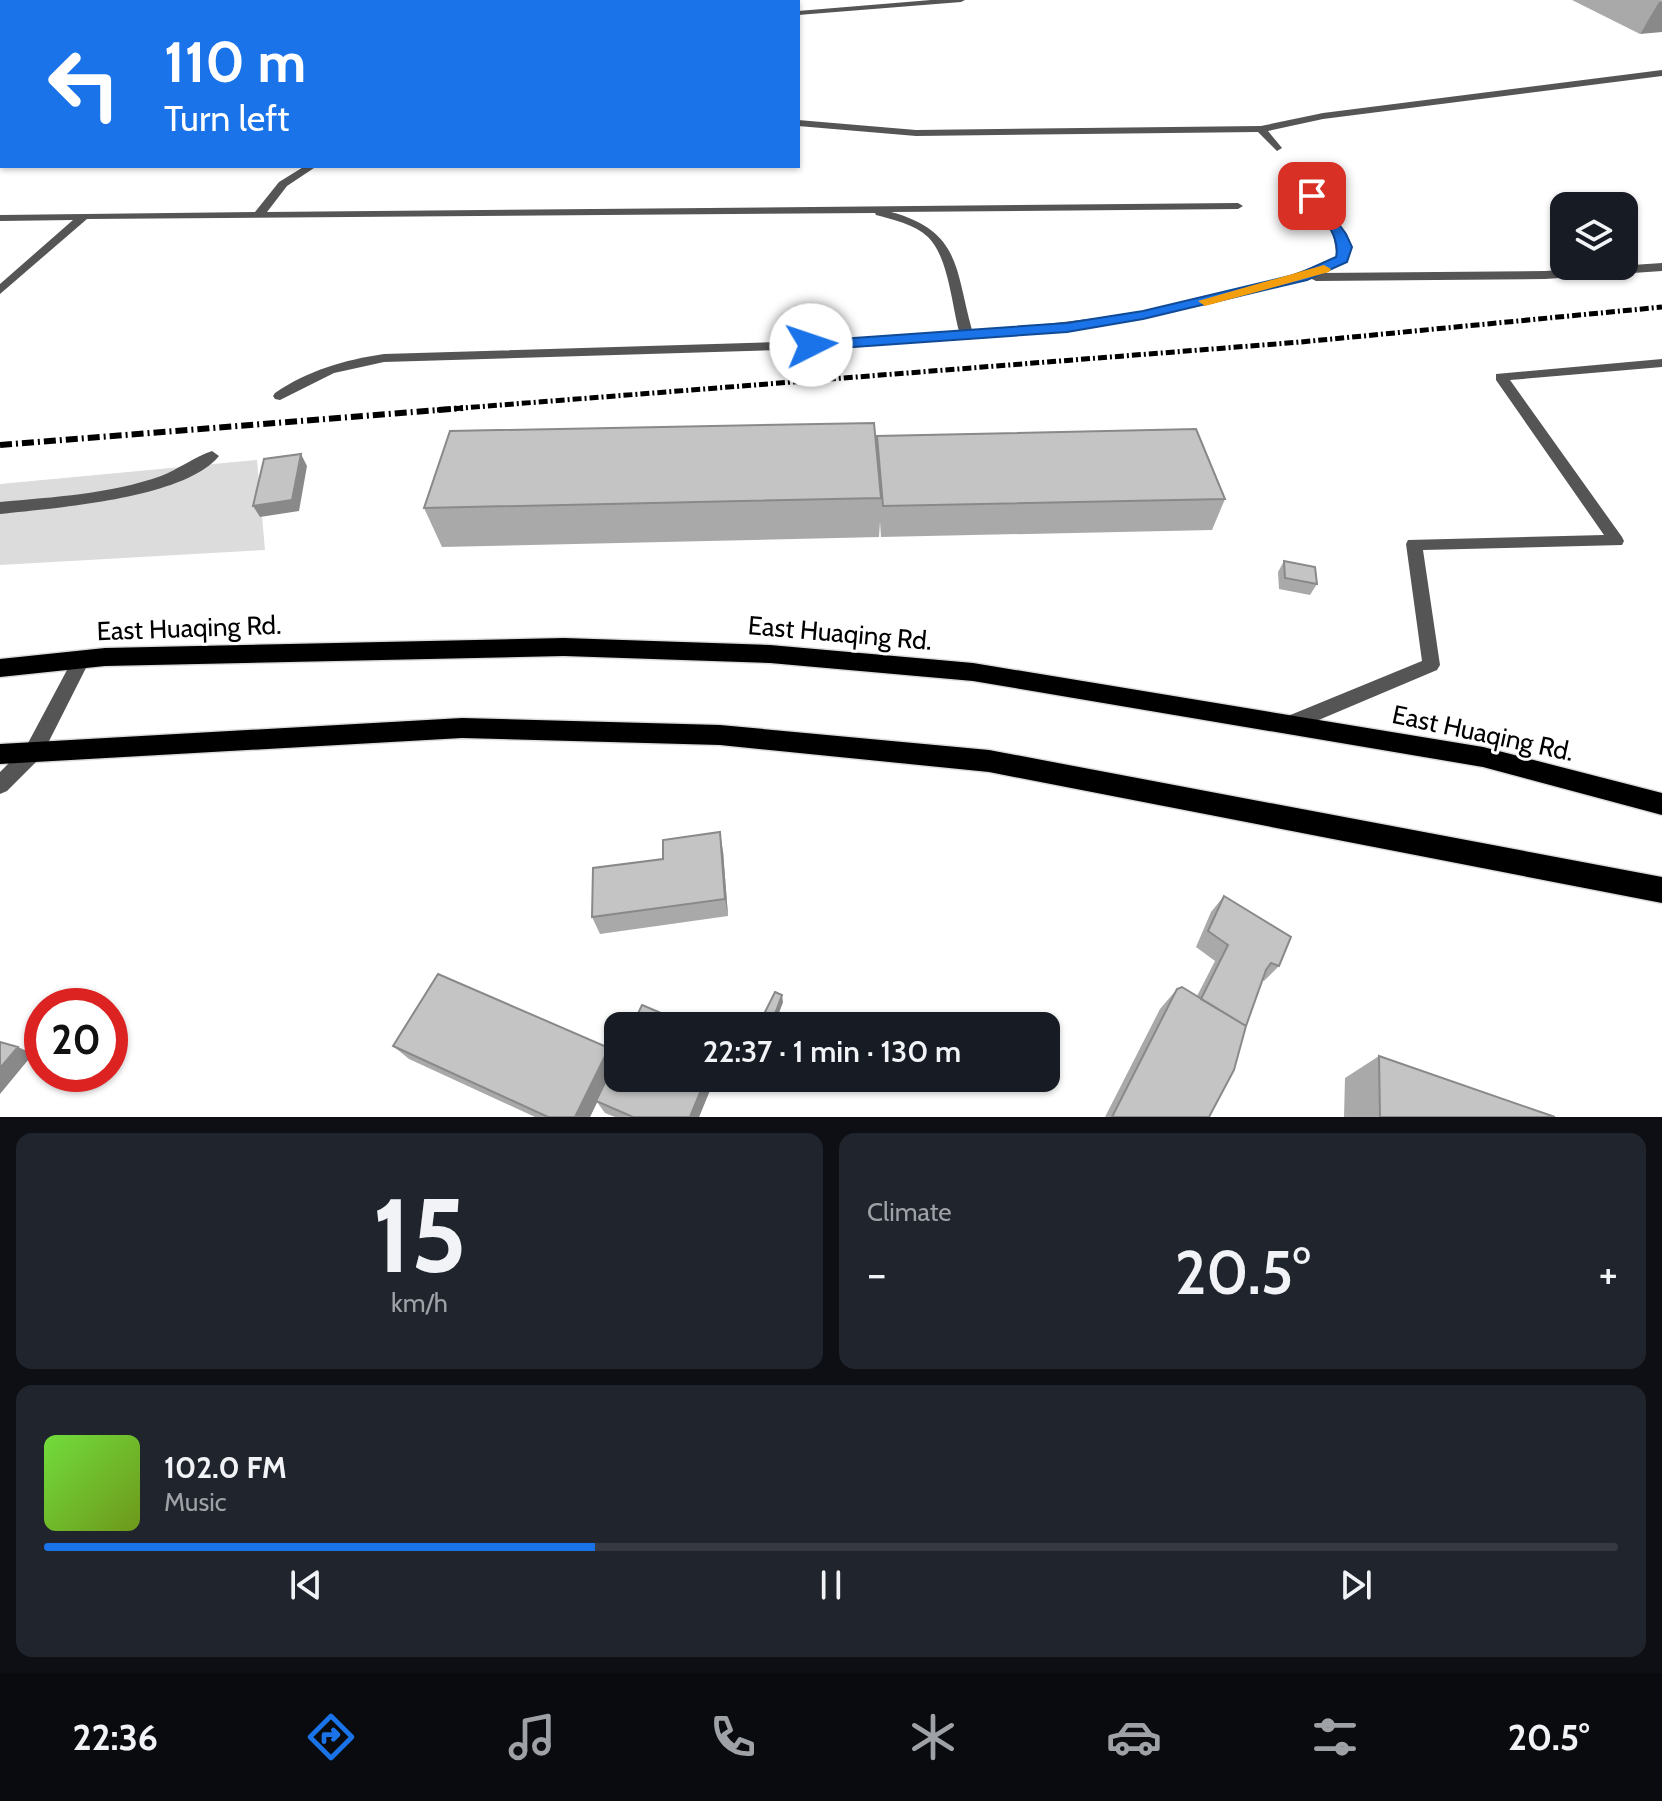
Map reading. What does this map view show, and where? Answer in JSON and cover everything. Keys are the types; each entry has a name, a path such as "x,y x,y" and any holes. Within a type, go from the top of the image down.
{"main road":[{"name":"East Huaqing Rd.","path":"0,668 81,660 564,647 770,654 973,672 1289,724 1483,757 1662,804"},
{"path":"0,754 462,728 720,735 989,761 1662,890"}],"street":[{"path":"800,13 961,0"},
{"path":"800,123 916,133 1261,129 1323,116 1662,73"},
{"path":"1261,129 1277,148"},
{"path":"258,215 283,184 309,168"},
{"path":"280,396 304,379 339,365 384,358 811,345 1067,327 1143,315 1302,277 1343,259 1345,247 1340,234 1312,196"},
{"path":"0,218 1238,206"},
{"path":"847,208 899,218 921,227 936,239 967,335"},
{"path":"0,290 84,216"},
{"path":"1302,277 1545,275 1662,267"},
{"path":"1289,724 1431,665 1414,544 1616,541 1501,377 1662,363"},
{"path":"0,508 81,500 196,468 212,456"},
{"path":"0,785 34,751 81,660"}],"shaded area":[{"path":"257,460 265,550 0,565 0,484"}],"building":[{"path":"874,423 881,498 424,508 450,431"},
{"path":"1196,429 1225,499 883,506 877,436"},
{"path":"301,454 292,500 253,506 264,459"},
{"path":"1284,561 1315,567 1317,584 1285,578"},
{"path":"720,832 725,899 592,917 593,868 663,859 663,840"},
{"path":"1224,896 1291,937 1279,966 1271,963 1266,970 1246,1026 1201,999 1228,945 1208,931"},
{"path":"438,974 604,1046 604,1058 575,1117 548,1117 393,1046"},
{"path":"1182,987 1246,1026 1234,1070 1209,1117 1112,1117 1177,989"},
{"path":"775,992 782,995 776,1012 765,1012"},
{"path":"642,1005 659,1012 639,1012"},
{"path":"0,1042 18,1047 0,1068"},
{"path":"1379,1056 1555,1117 1380,1117"},
{"path":"604,1085 604,1092 700,1092 690,1117 633,1117 596,1101"}],"railway":[{"path":"437,410 1301,342 1662,307"},
{"path":"0,445 463,408"}],"slow traffic":[{"path":"1205,301 1324,269"}],"route":[{"path":"811,345 1067,327 1143,315 1302,277 1343,259 1345,247 1340,234 1312,196"}]}
